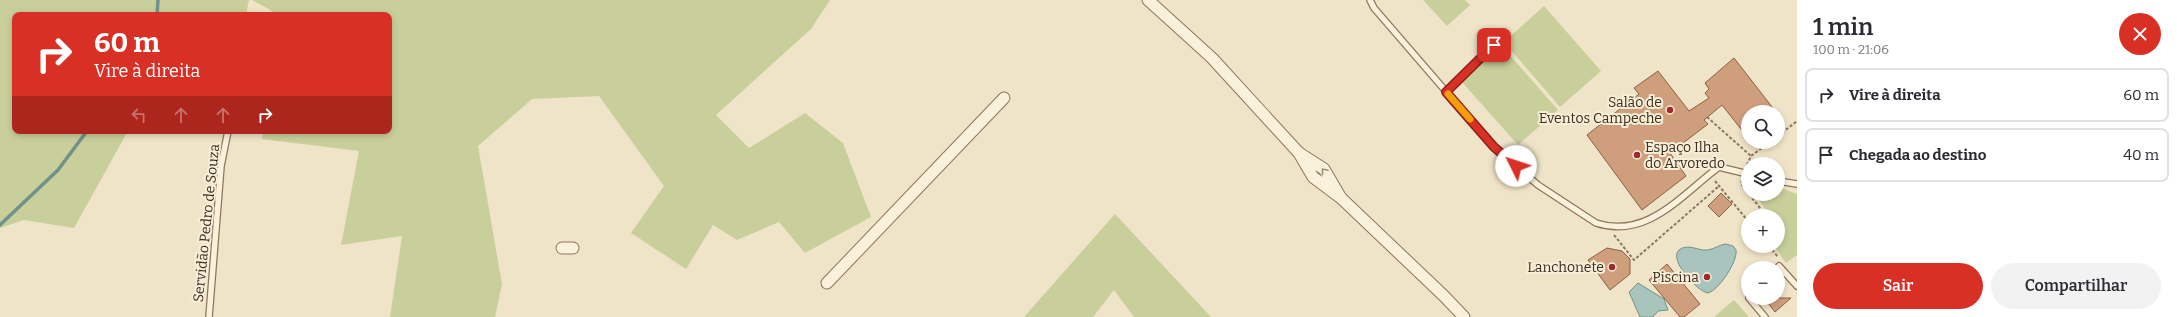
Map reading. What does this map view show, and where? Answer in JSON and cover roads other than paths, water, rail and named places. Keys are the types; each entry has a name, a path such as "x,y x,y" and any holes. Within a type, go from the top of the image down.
{"street":[{"path":"1148,0 1212,58 1299,152 1313,177 1341,198 1464,317"},
{"path":"827,283 1004,98"}],"lane":[{"path":"1370,0 1374,8 1494,147 1538,186 1596,223 1606,226 1633,225 1665,211 1681,201 1709,174 1719,167 1741,173"},
{"path":"1446,92 1494,45"},
{"name":"Servidão Pedro de Souza","path":"209,317 221,166 227,134"},
{"path":"1785,182 1797,184"},
{"path":"1785,273 1797,286"},
{"path":"1755,305 1765,317"}],"water":[{"name":"Piscina","path":"1726,244 1733,246 1736,250 1736,255 1731,268 1717,287 1708,293 1703,291 1692,282 1681,268 1677,261 1679,250 1685,247 1691,247 1706,250"},
{"name":"Piscina","path":"1638,283 1664,299 1668,310 1658,311 1653,317 1640,317 1629,292"}],"waterway":[{"path":"157,12 158,0"},
{"path":"0,225 58,170 85,134"}],"place":[{"name":"Salão de Eventos Campeche","path":"1670,110"},
{"name":"Espaço Ilha do Arvoredo","path":"1637,155"},
{"name":"Lanchonete","path":"1612,267"},
{"name":"Piscina","path":"1707,277"}]}
